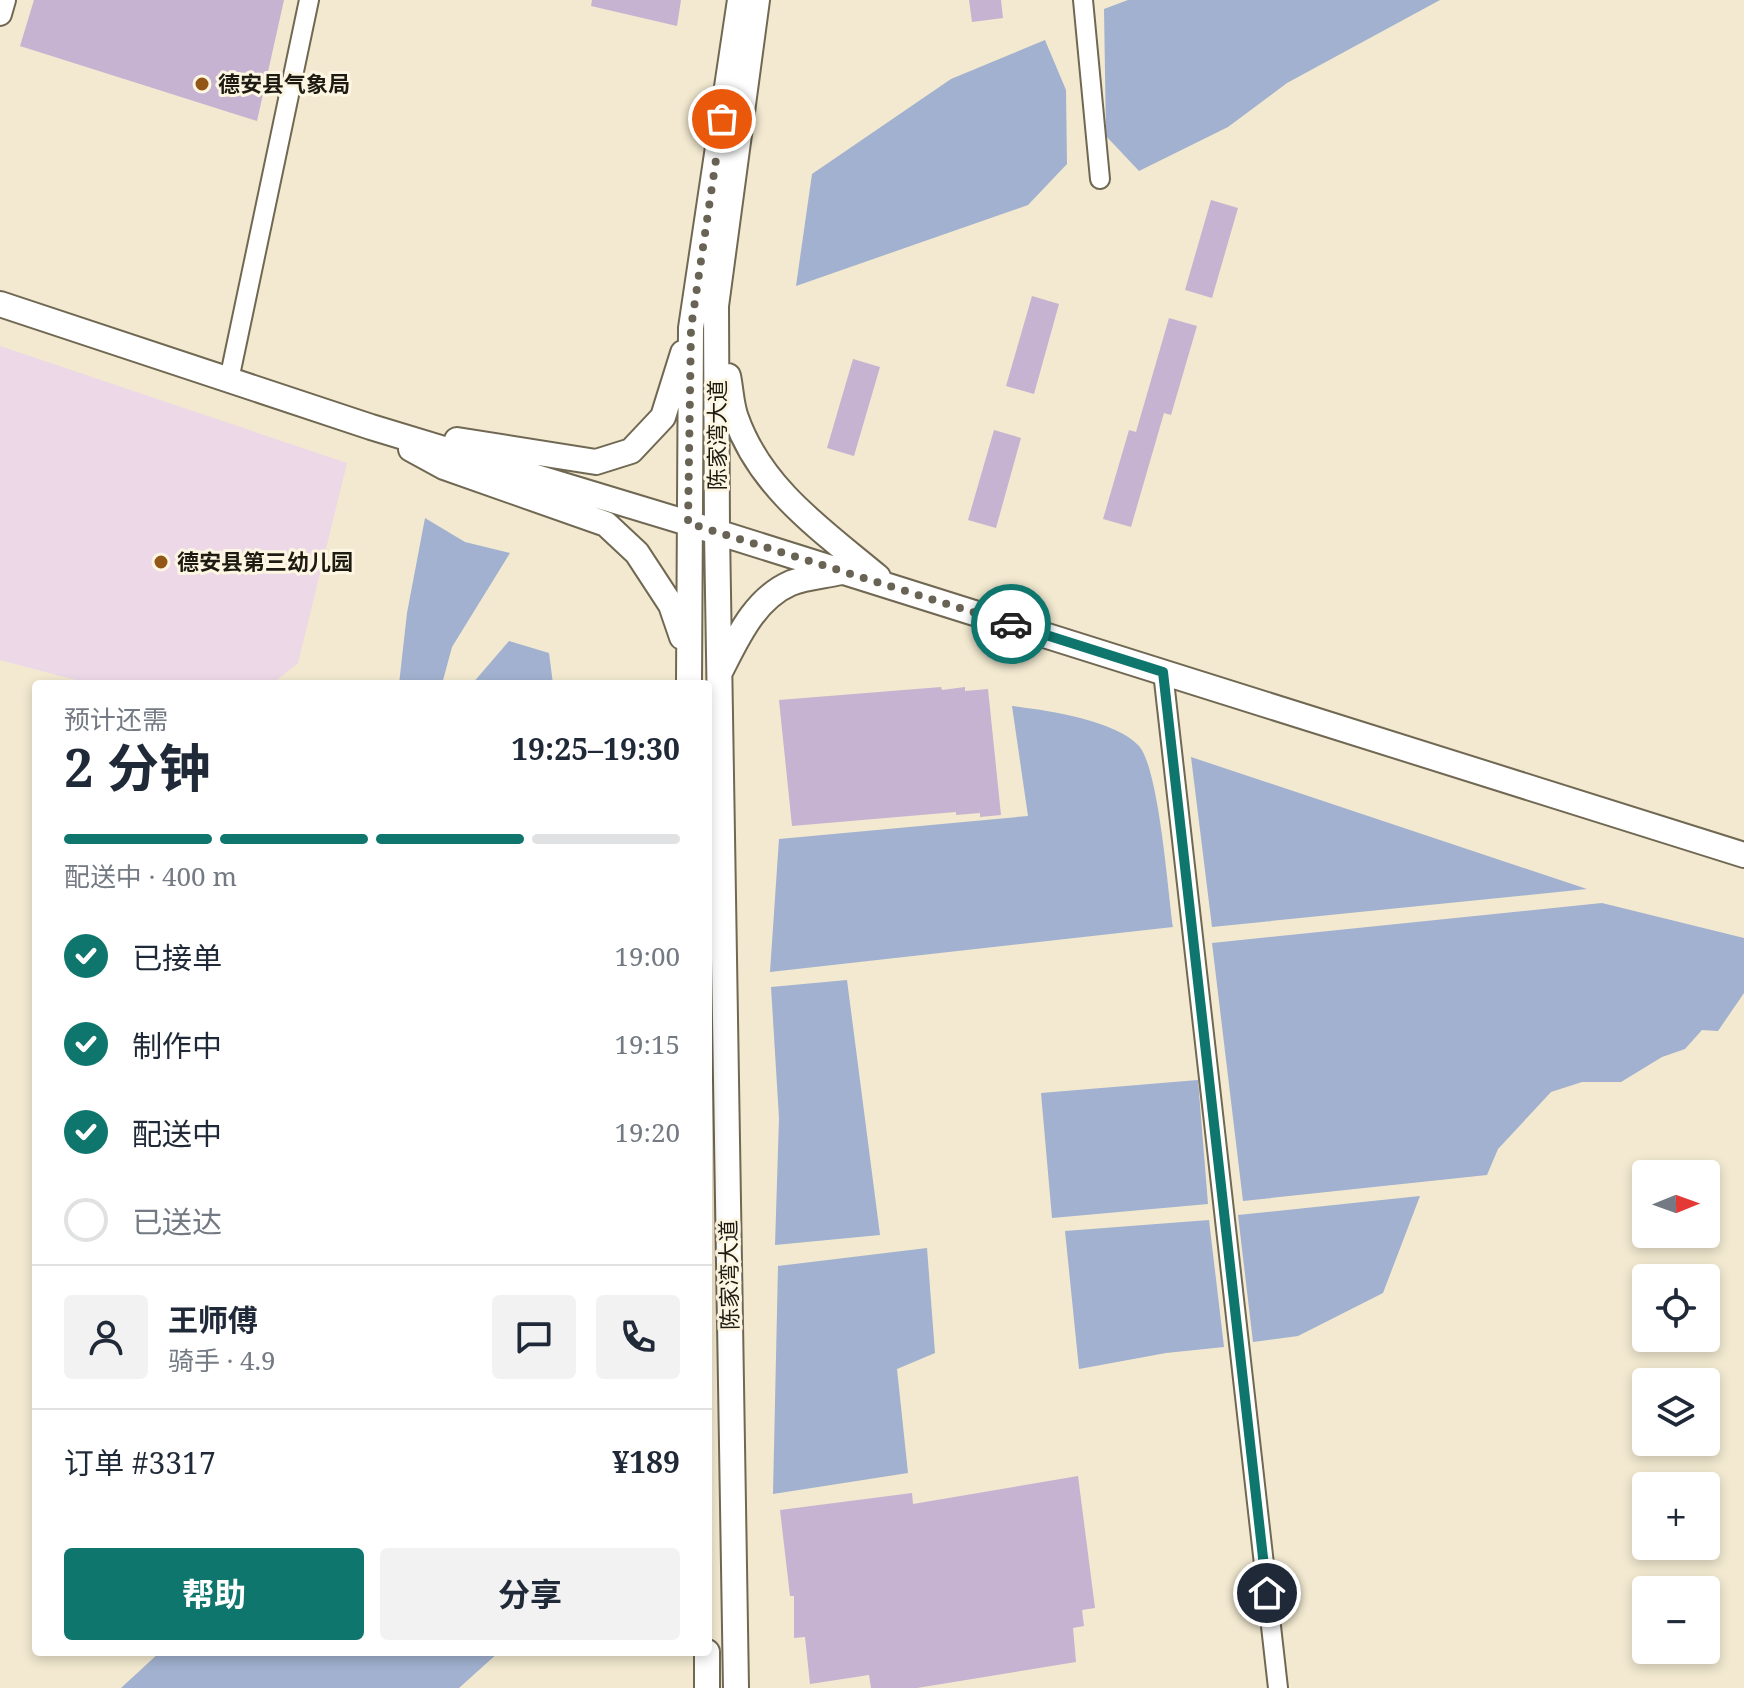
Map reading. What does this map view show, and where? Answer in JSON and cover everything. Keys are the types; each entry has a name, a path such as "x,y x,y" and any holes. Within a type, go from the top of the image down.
{"main road":[{"name":"陈家湾大道","path":"689,680 691,328 740,0"},
{"name":"陈家湾大道","path":"736,1688 716,306 757,0"},
{"path":"0,304 371,427 717,532 1744,855"},
{"path":"716,306 735,417 748,446 780,496 889,586"},
{"path":"371,427 596,462 631,451 663,417 691,328"},
{"path":"371,427 444,467 606,524 637,553 671,605 688,655"},
{"path":"719,674 745,624 767,599 791,583 844,572"},
{"path":"707,1656 707,1688"}],"street":[{"path":"0,14 4,0"},
{"path":"229,380 309,0"},
{"path":"1083,0 1100,179"},
{"path":"1163,672 1278,1688"}],"shaded area":[{"name":"德安县第三幼儿园","path":"0,346 347,463 298,663 277,680 76,680 0,660"}],"water":[{"path":"1128,0 1440,0 1287,83 1228,127 1139,171 1106,136 1104,9"},
{"path":"1045,40 1066,90 1067,164 1028,205 796,286 812,174 951,79"},
{"path":"425,518 465,542 510,553 452,647 443,680 399,680 407,613"},
{"path":"509,641 549,653 552,680 475,680"},
{"path":"1012,706 1097,723 1114,729 1139,746 1146,759 1157,804 1173,927 770,972 779,839 1028,816"},
{"path":"1191,757 1587,889 1212,927"},
{"path":"1602,903 1744,938 1744,993 1718,1031 1702,1030 1685,1049 1662,1057 1621,1082 1582,1082 1551,1092 1498,1149 1487,1175 1243,1201 1212,943"},
{"path":"847,980 880,1235 775,1245 779,1118 771,987"},
{"path":"1198,1080 1208,1204 1052,1218 1041,1093"},
{"path":"1420,1196 1383,1293 1298,1336 1253,1342 1238,1215"},
{"path":"1209,1220 1224,1347 1166,1353 1079,1369 1065,1231"},
{"path":"927,1248 935,1353 897,1369 908,1473 773,1494 778,1266"},
{"path":"156,1656 495,1656 459,1688 121,1688"}],"building":[{"name":"德安县气象局","path":"34,0 284,0 257,121 20,46"},
{"path":"592,0 681,0 677,26 591,6"},
{"path":"969,0 1001,0 1003,18 972,22"},
{"path":"1211,200 1238,208 1212,298 1185,290"},
{"path":"1032,296 1059,304 1034,394 1006,386"},
{"path":"1169,318 1197,326 1171,415 1164,413 1131,527 1103,519 1129,430 1136,432"},
{"path":"853,359 880,367 854,456 827,448"},
{"path":"994,430 1021,438 996,528 968,520"},
{"path":"941,687 942,690 965,687 965,691 988,689 1001,815 980,817 980,813 956,815 956,812 792,826 779,700"},
{"path":"1078,1476 1095,1608 1082,1610 1084,1626 1073,1628 1076,1662 917,1688 871,1688 869,1675 810,1684 805,1637 794,1638 794,1596 790,1596 780,1510 912,1493 913,1504"}],"way so far":[{"path":"722,119 691,328 688,523 1011,624"}],"place":[{"name":"德安县气象局","path":"202,84"},
{"name":"德安县第三幼儿园","path":"161,562"}],"route":[{"path":"1011,624 1163,672 1267,1593"}]}
